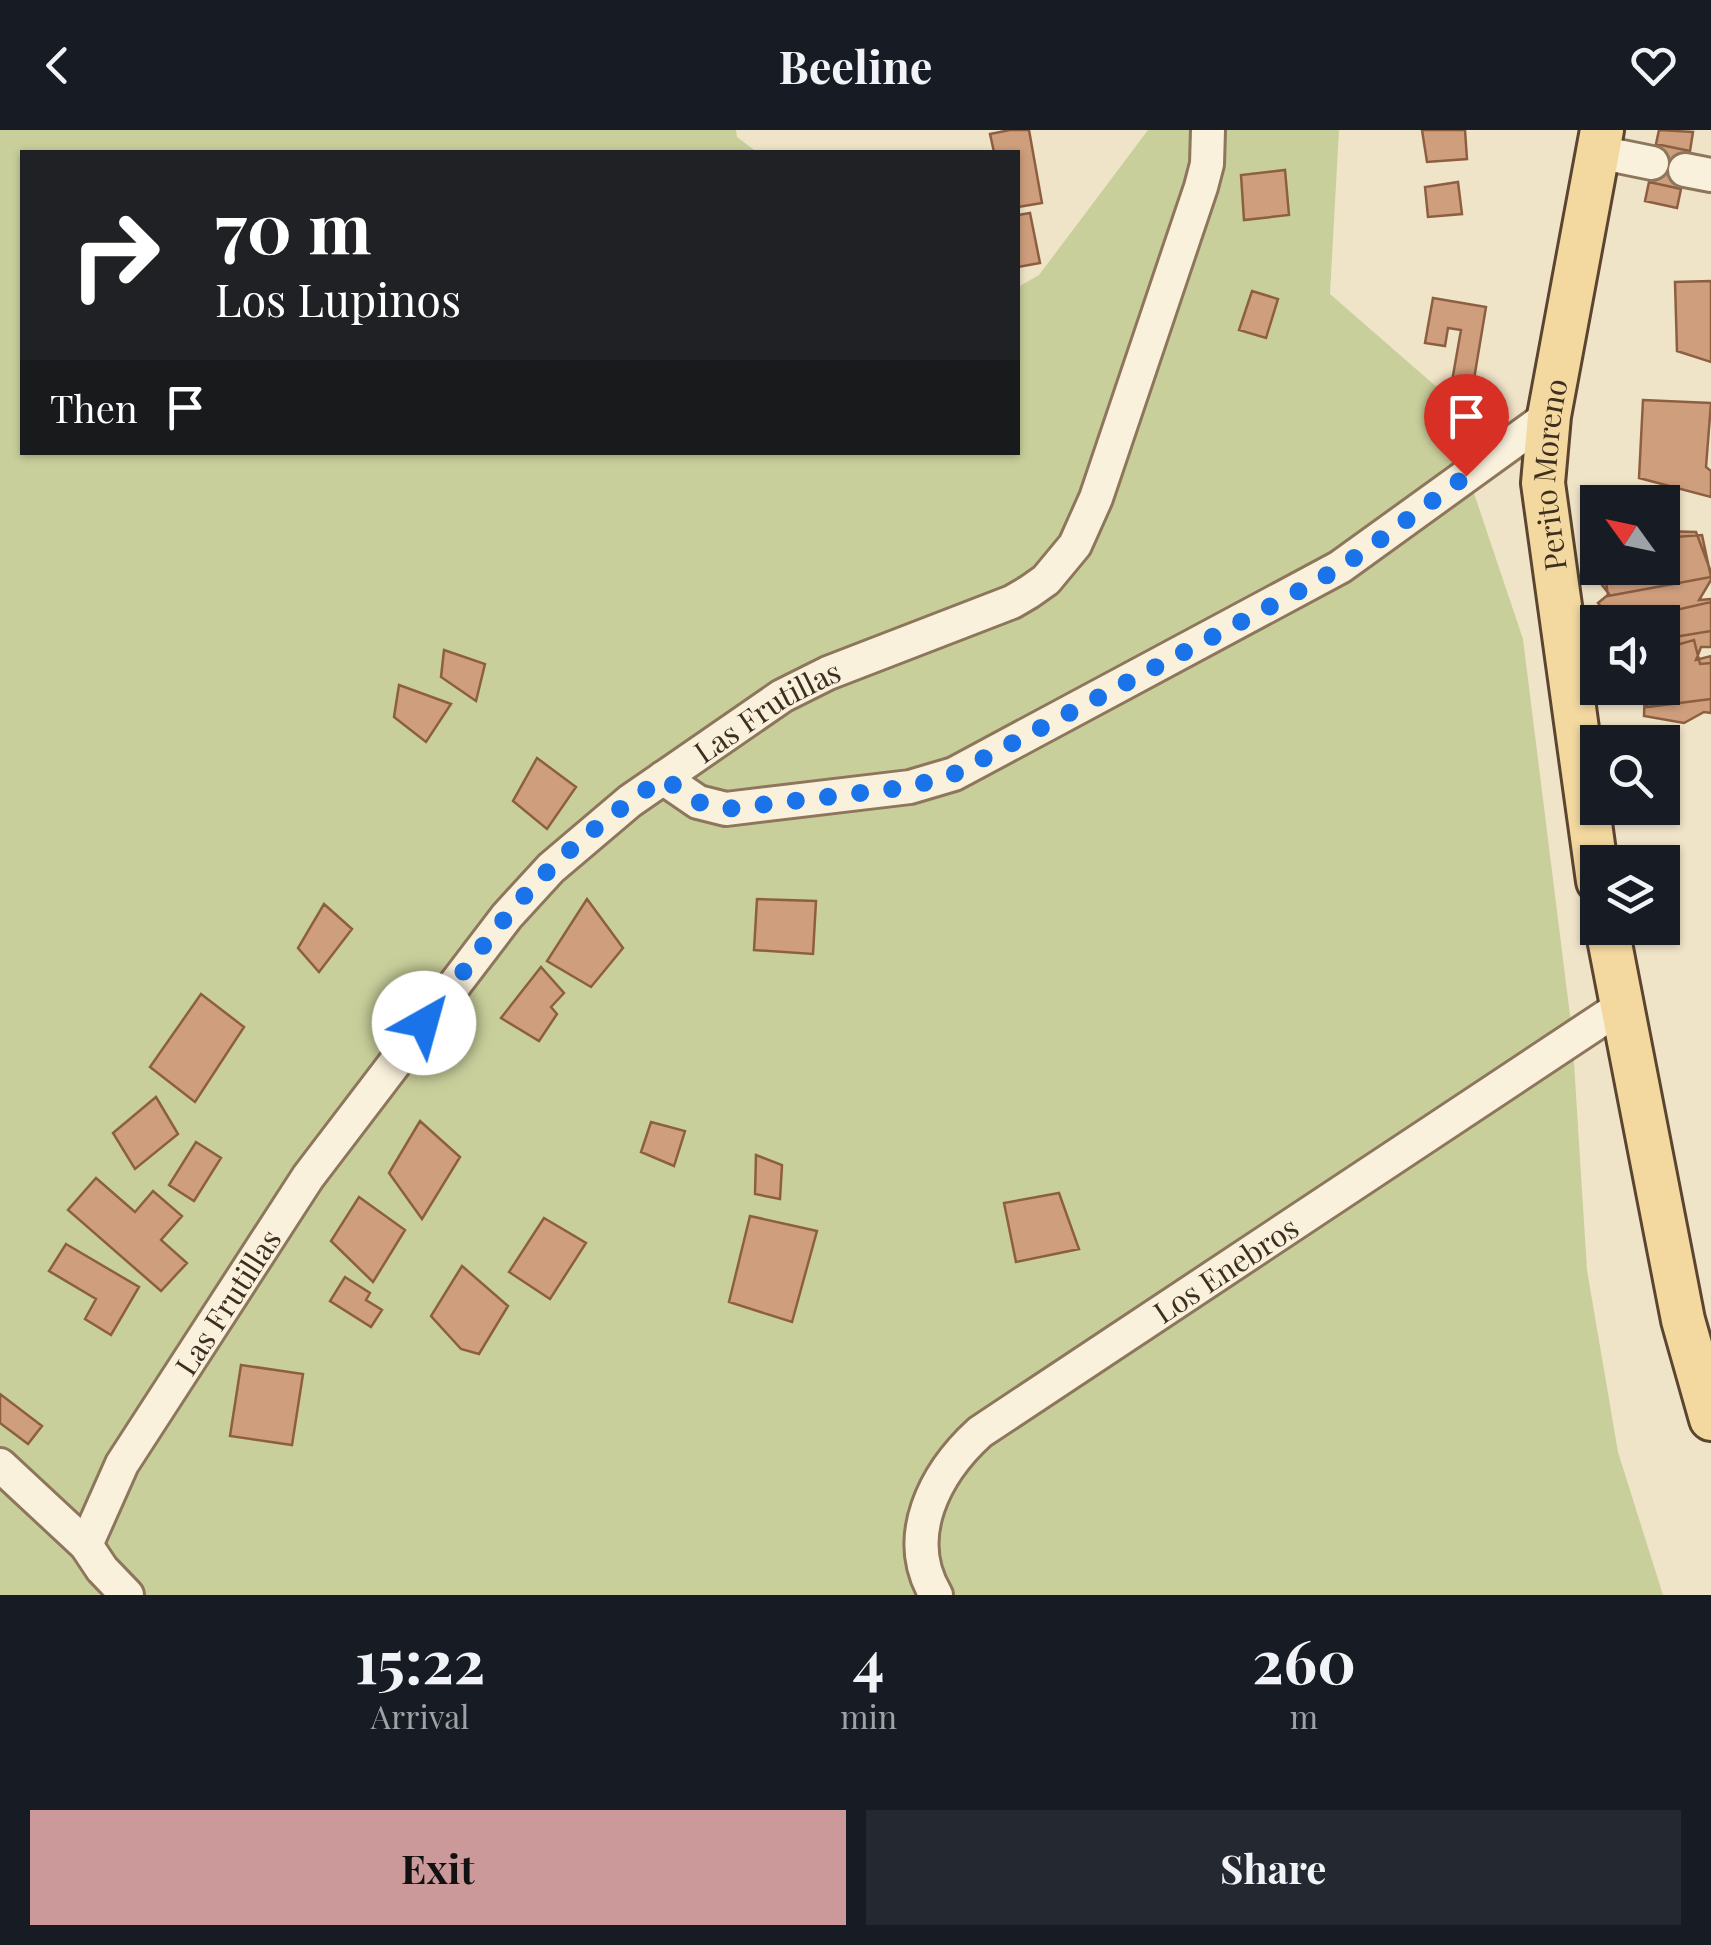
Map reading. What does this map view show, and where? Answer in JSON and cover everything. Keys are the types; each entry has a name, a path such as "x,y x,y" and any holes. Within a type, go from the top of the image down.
{"main road":[{"name":"Perito Moreno","path":"1593,845 1544,503 1544,465 1549,416 1600,141"},
{"path":"1610,945 1682,1320 1711,1419"}],"street":[{"name":"Las Frutillas","path":"86,1544 122,1464 322,1156 529,891 601,823 805,684 1012,602 1046,580 1061,563 1096,498 1200,186 1208,130"},
{"path":"1600,141 1652,163"},
{"path":"663,778 698,802 726,809 910,787 954,774 1340,567 1549,416"},
{"name":"Los Enebros","path":"936,1595 921,1553 924,1518 944,1472 980,1432 1622,1006"},
{"path":"0,1465 86,1544 102,1569 127,1595"}],"green space":[{"path":"0,130 736,130 737,137 754,150 20,150 20,455 1020,455 1020,286 1039,275 1148,130 1339,130 1330,294 1439,389 1523,639 1572,1031 1587,1270 1618,1452 1663,1595 0,1595"}],"building":[{"path":"1029,130 1042,203 1020,207 1020,150 994,150 990,134"},
{"path":"1422,130 1465,130 1467,159 1427,162"},
{"path":"1659,130 1693,132 1690,151 1656,144"},
{"path":"1656,144 1690,151 1681,189 1649,182"},
{"path":"1285,170 1289,215 1244,220 1241,175"},
{"path":"1458,182 1462,214 1428,217 1425,187"},
{"path":"1649,182 1681,189 1677,208 1645,201"},
{"path":"1030,213 1040,263 1020,267 1020,215"},
{"path":"1711,281 1711,362 1677,351 1675,282"},
{"path":"1252,291 1278,299 1266,338 1239,330"},
{"path":"1433,298 1486,307 1472,391 1451,387 1461,330 1448,328 1445,346 1425,343"},
{"path":"1643,400 1711,403 1706,467 1711,471 1711,497 1680,489 1680,485 1639,478"},
{"path":"1680,532 1696,532 1711,572 1711,580 1699,600 1711,599 1711,647 1701,647 1696,660 1711,656 1711,713 1704,712 1684,723 1644,716 1644,705 1680,705 1680,605 1600,605 1609,594 1602,585 1680,585"},
{"path":"1702,535 1711,577 1680,583 1680,537"},
{"path":"1606,585 1668,585 1608,596"},
{"path":"1711,602 1711,631 1680,636 1680,609"},
{"path":"1694,640 1700,664 1711,663 1711,699 1680,703 1680,644"},
{"path":"444,650 485,664 476,701 441,677"},
{"path":"399,685 451,704 426,742 394,717"},
{"path":"537,758 576,787 547,829 513,801"},
{"path":"587,899 623,948 591,987 547,961"},
{"path":"757,899 816,901 813,954 754,950"},
{"path":"324,904 352,929 319,972 298,948"},
{"path":"541,967 564,993 551,1007 557,1014 539,1041 501,1018"},
{"path":"201,994 244,1027 195,1102 150,1067"},
{"path":"156,1097 178,1134 135,1169 113,1133"},
{"path":"420,1121 460,1157 422,1219 389,1173"},
{"path":"651,1122 685,1131 674,1166 641,1152"},
{"path":"196,1142 221,1158 194,1201 169,1185"},
{"path":"756,1155 782,1165 780,1199 755,1194"},
{"path":"96,1178 135,1212 153,1191 182,1216 161,1240 187,1263 161,1291 68,1210"},
{"path":"1059,1193 1079,1249 1016,1262 1004,1203"},
{"path":"359,1197 405,1230 373,1282 331,1241"},
{"path":"750,1216 817,1231 792,1322 729,1302"},
{"path":"544,1218 586,1243 550,1299 509,1272"},
{"path":"66,1244 139,1287 111,1335 85,1319 96,1299 49,1271"},
{"path":"462,1266 508,1306 479,1354 461,1349 431,1316"},
{"path":"345,1277 370,1293 366,1300 382,1310 371,1327 330,1301"},
{"path":"241,1365 303,1374 292,1445 230,1436"},
{"path":"0,1394 42,1426 28,1444 0,1423"}],"route":[{"path":"424,1023 550,868 601,823 663,778 698,802 726,809 910,787 954,774 1316,582 1466,476"}]}
